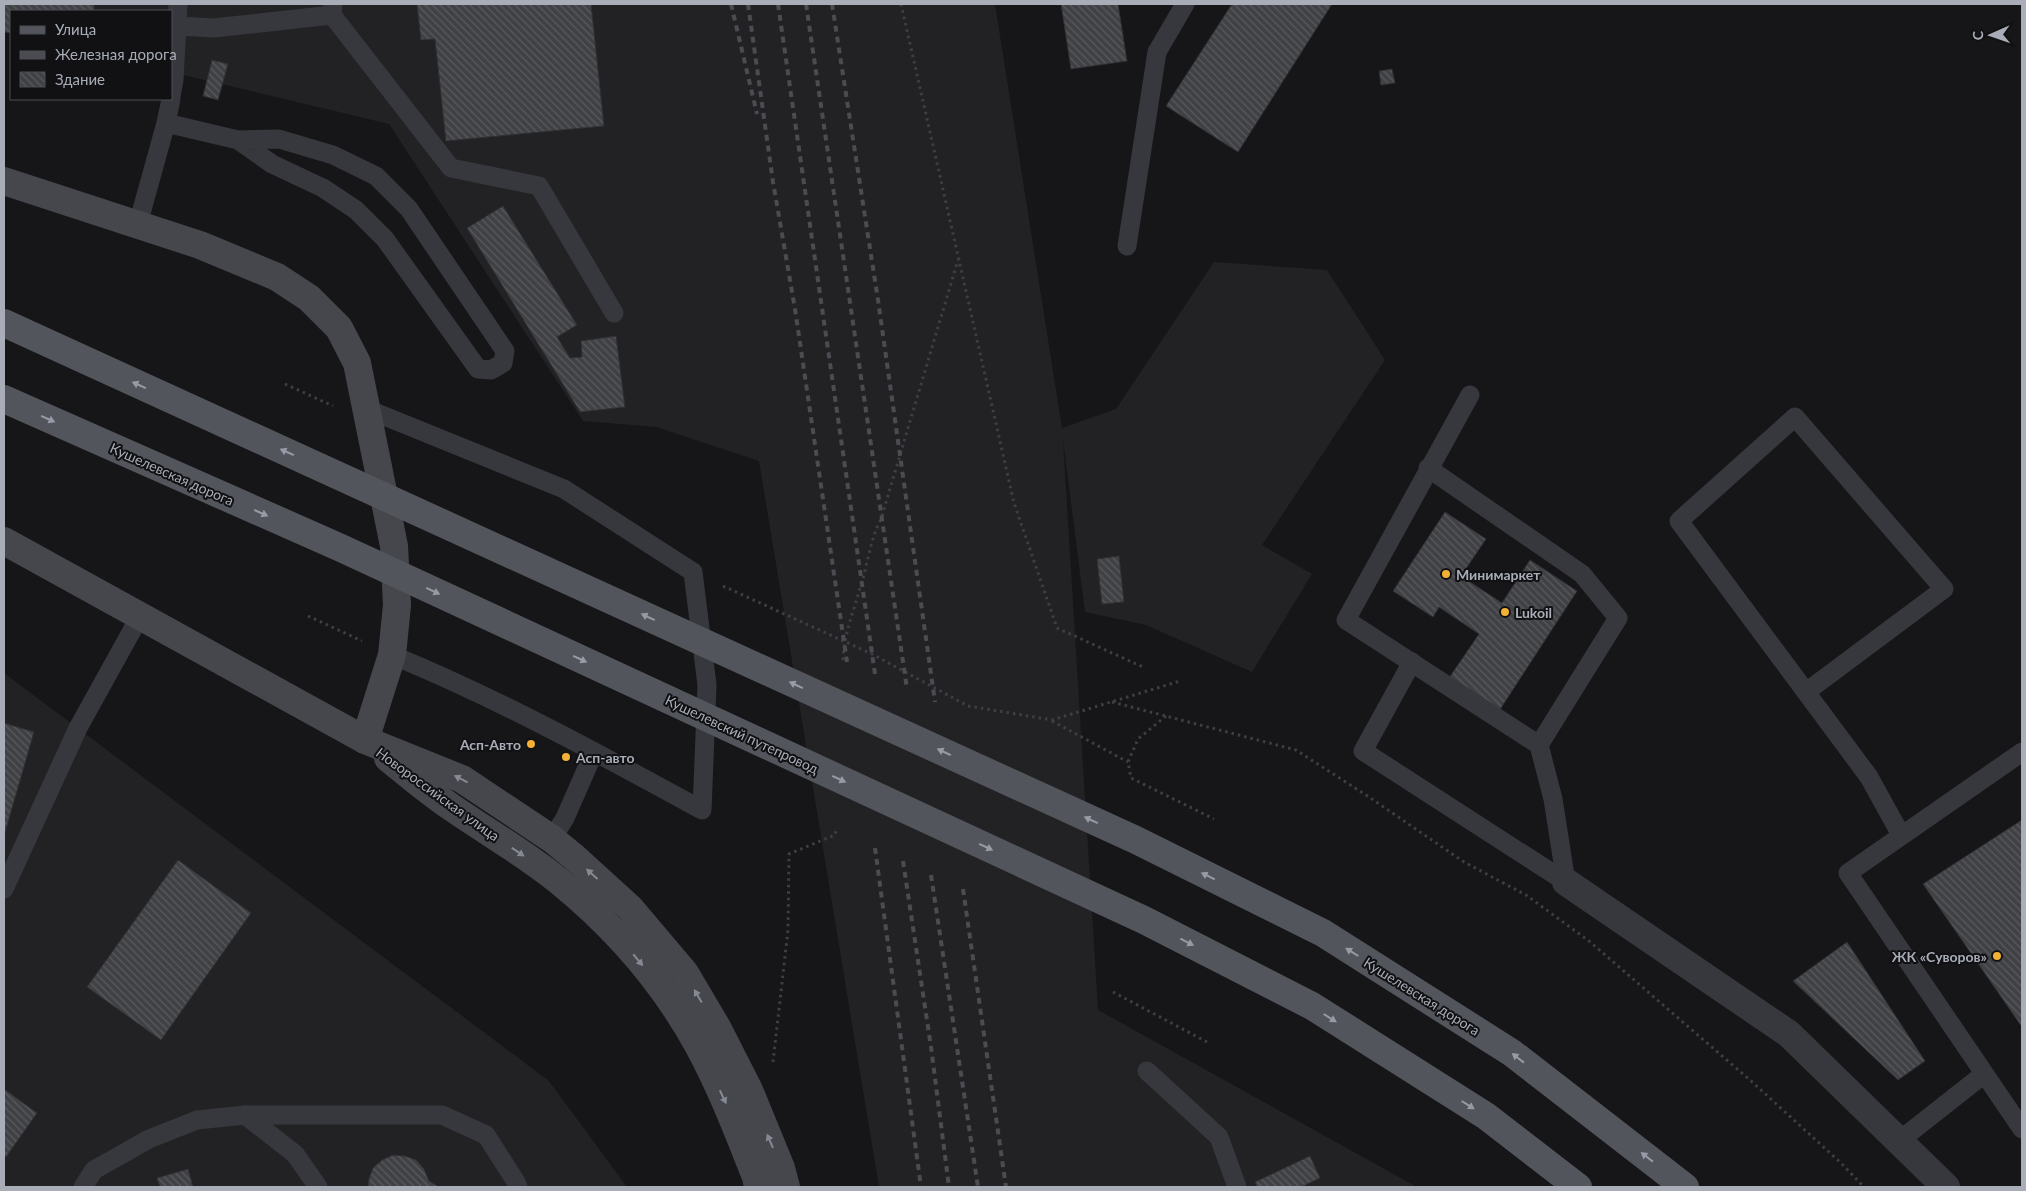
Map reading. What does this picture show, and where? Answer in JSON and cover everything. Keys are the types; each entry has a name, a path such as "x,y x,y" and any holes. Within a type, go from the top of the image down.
{"main road":[{"path":"4,180 200,245 277,277 309,298 339,328 357,362 394,546 397,605 392,656 365,740 4,541"},
{"name":"Кушелевская дорога","path":"4,323 1136,840 1323,933 1512,1053 1685,1187"},
{"name":"Кушелевская дорога","path":"4,399 341,548"},
{"name":"Кушелевский путепровод","path":"341,548 1144,920 1312,1006 1486,1116 1578,1187"},
{"name":"Новороссийская улица","path":"365,740 462,778 552,839 630,908 685,973 718,1029 749,1090 781,1168 786,1187"},
{"name":"Новороссийская улица","path":"365,740 449,806 536,863 613,930 662,988 698,1045 725,1101 756,1177 758,1187"}],"street":[{"path":"1566,882 1789,1034 1946,1187"}],"lane":[{"path":"172,91 178,4"},
{"path":"1127,246 1157,52 1185,4"},
{"path":"177,26 214,28 332,9 451,168 539,186 614,313"},
{"path":"138,224 166,123 170,100"},
{"path":"166,123 238,140 278,139 333,155 376,176 409,209 468,295 505,350 503,363 492,370 478,370 385,240 356,210 323,188 272,164 238,140"},
{"path":"1470,395 1428,468 1346,620 1539,746 1553,799 1566,882"},
{"path":"369,415 564,488 693,572 707,685 702,810 594,752 430,671 392,656"},
{"path":"1806,692 1944,589 1795,417 1679,521 1869,777 1901,836"},
{"path":"1428,468 1582,574 1618,618 1539,746"},
{"path":"4,889 78,728 140,616"},
{"path":"1412,662 1363,751 1566,882"},
{"path":"552,839 565,818 594,752"},
{"path":"2022,752 1848,873 2022,1129"},
{"path":"1147,1071 1219,1137 1237,1187"},
{"path":"1899,1141 1984,1074"},
{"path":"83,1187 94,1170 149,1139 197,1120 245,1115 442,1114 486,1135 518,1187"},
{"path":"245,1115 295,1154 318,1187"}],"path":[{"path":"901,4 1014,503 1057,628 1143,667"},
{"path":"843,660 844,642 862,584 873,535 881,519 959,258"},
{"path":"285,384 369,415"},
{"path":"693,572 872,654 968,706 1052,720 1128,762"},
{"path":"308,616 365,642"},
{"path":"1052,720 1180,681"},
{"path":"1112,702 1296,750 1464,862 1526,895 1589,941 1750,1080 1841,1163 1864,1187"},
{"path":"1166,716 1138,739 1128,762 1131,778 1214,819"},
{"path":"773,1062 788,930 789,854 835,835 836,830"},
{"path":"1113,992 1206,1042"}],"shaded area":[{"path":"4,4 995,4 1062,428 1116,409 1214,262 1327,270 1385,360 1262,545 1312,574 1252,672 1146,625 1085,612 1063,440 1098,1010 1417,1187 879,1187 759,461 656,427 583,421 389,124 172,72 172,10 10,10 10,33 4,32"},
{"path":"4,673 549,1081 627,1187 4,1187"}],"building":[{"path":"4,4 94,4 94,10 10,10 10,33 4,32"},
{"path":"417,4 591,4 604,126 446,141 435,39 421,40"},
{"path":"1061,4 1118,4 1127,61 1071,69"},
{"path":"1232,4 1332,4 1238,152 1166,106"},
{"path":"212,60 228,64 218,100 203,96"},
{"path":"1392,69 1395,83 1381,85 1379,71"},
{"path":"503,206 577,325 557,337 570,358 582,357 581,341 616,336 625,407 580,412 467,228"},
{"name":"Lukoil","path":"1445,512 1486,539 1461,576 1502,603 1530,560 1577,591 1499,711 1449,678 1479,634 1439,607 1433,617 1393,591"},
{"path":"1119,556 1124,602 1102,604 1097,559"},
{"path":"4,723 34,732 4,836"},
{"name":"ЖК «Суворов»","path":"2022,820 2022,1027 1923,884"},
{"path":"178,860 251,913 161,1040 87,987"},
{"path":"1847,942 1925,1061 1898,1080 1793,981"},
{"path":"4,1089 37,1113 6,1157 4,1155"},
{"path":"393,1155 405,1156 416,1160 424,1169 429,1181 439,1187 368,1187 373,1168 382,1160"},
{"path":"1310,1156 1320,1178 1301,1187 1257,1187 1255,1182"},
{"path":"188,1169 193,1187 160,1187 157,1178"}],"railway":[{"path":"731,4 757,114"},
{"path":"748,4 773,182 795,309 847,662"},
{"path":"778,4 875,674"},
{"path":"806,4 907,689"},
{"path":"832,4 878,300 935,702"},
{"path":"875,848 921,1187"},
{"path":"903,861 931,1047 949,1187"},
{"path":"931,875 978,1187"},
{"path":"963,889 1006,1187"}],"place":[{"name":"Минимаркет","path":"1446,574"},
{"name":"Lukoil","path":"1505,612"},
{"name":"Асп-Авто","path":"531,744"},
{"name":"Асп-авто","path":"566,757"},
{"name":"ЖК «Суворов»","path":"1997,956"}]}
